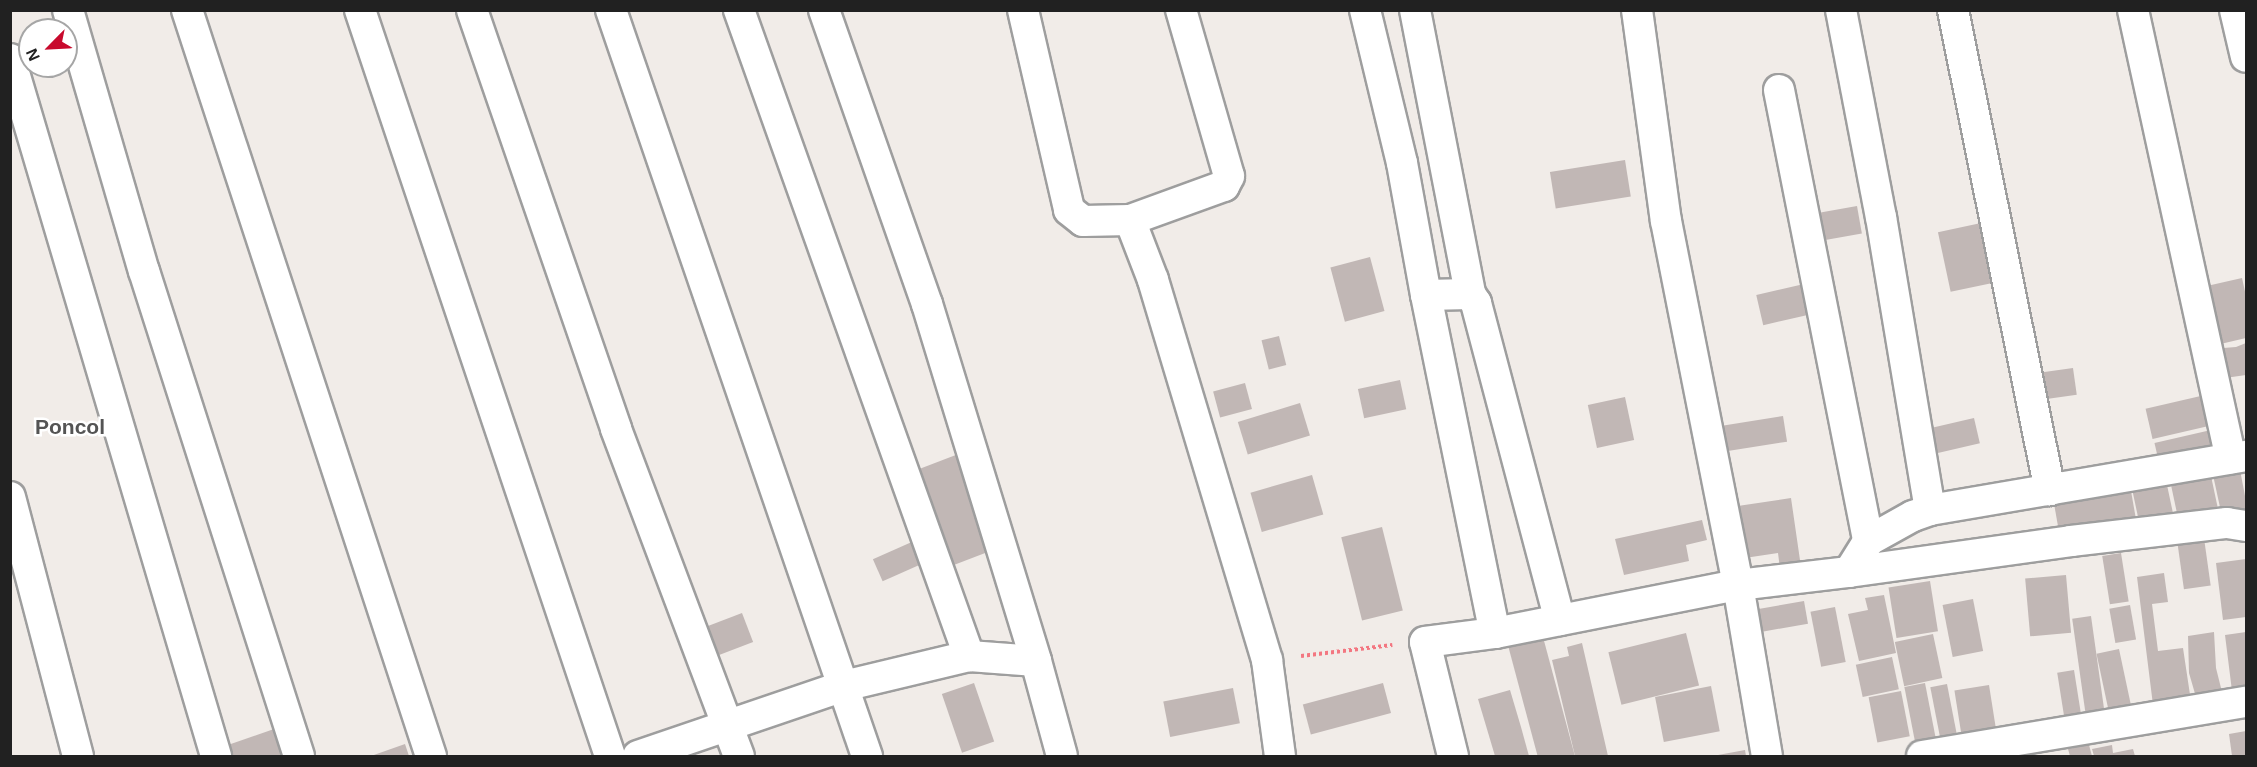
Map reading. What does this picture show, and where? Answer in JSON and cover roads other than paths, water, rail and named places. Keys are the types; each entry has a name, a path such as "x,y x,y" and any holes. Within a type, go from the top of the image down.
{"street":[{"path":"68,10 147,283 299,756"},
{"path":"187,10 431,756"},
{"path":"360,10 398,130 610,756"},
{"path":"472,10 616,429 739,756"},
{"path":"611,10 867,756"},
{"path":"739,10 969,656"},
{"path":"824,10 927,304 1036,661 1062,756"},
{"path":"1023,10 1069,210 1083,221 1130,220 1224,186 1229,176 1181,10"},
{"path":"1365,10 1402,163 1426,295 1495,633"},
{"path":"1415,10 1470,294 1480,316 1560,620"},
{"path":"1637,10 1666,221 1738,585 1767,756"},
{"path":"1841,10 1881,217 1930,510"},
{"path":"1953,10 2050,490"},
{"path":"1849,572 1868,541 1913,516 1930,510 2239,457 2133,10"},
{"path":"2235,10 2247,57"},
{"path":"10,59 216,756"},
{"path":"1779,90 1868,541"},
{"path":"1130,220 1153,280 1267,660 1280,756"},
{"path":"1426,295 1470,294"},
{"path":"10,497 78,756"},
{"path":"1454,756 1425,642 1495,633 1738,585 2227,523 2247,526"},
{"path":"638,756 728,728 844,686 969,656 1036,661"},
{"path":"1922,756 2247,702"}],"district":[{"name":"Poncol","path":"70,427"}]}
